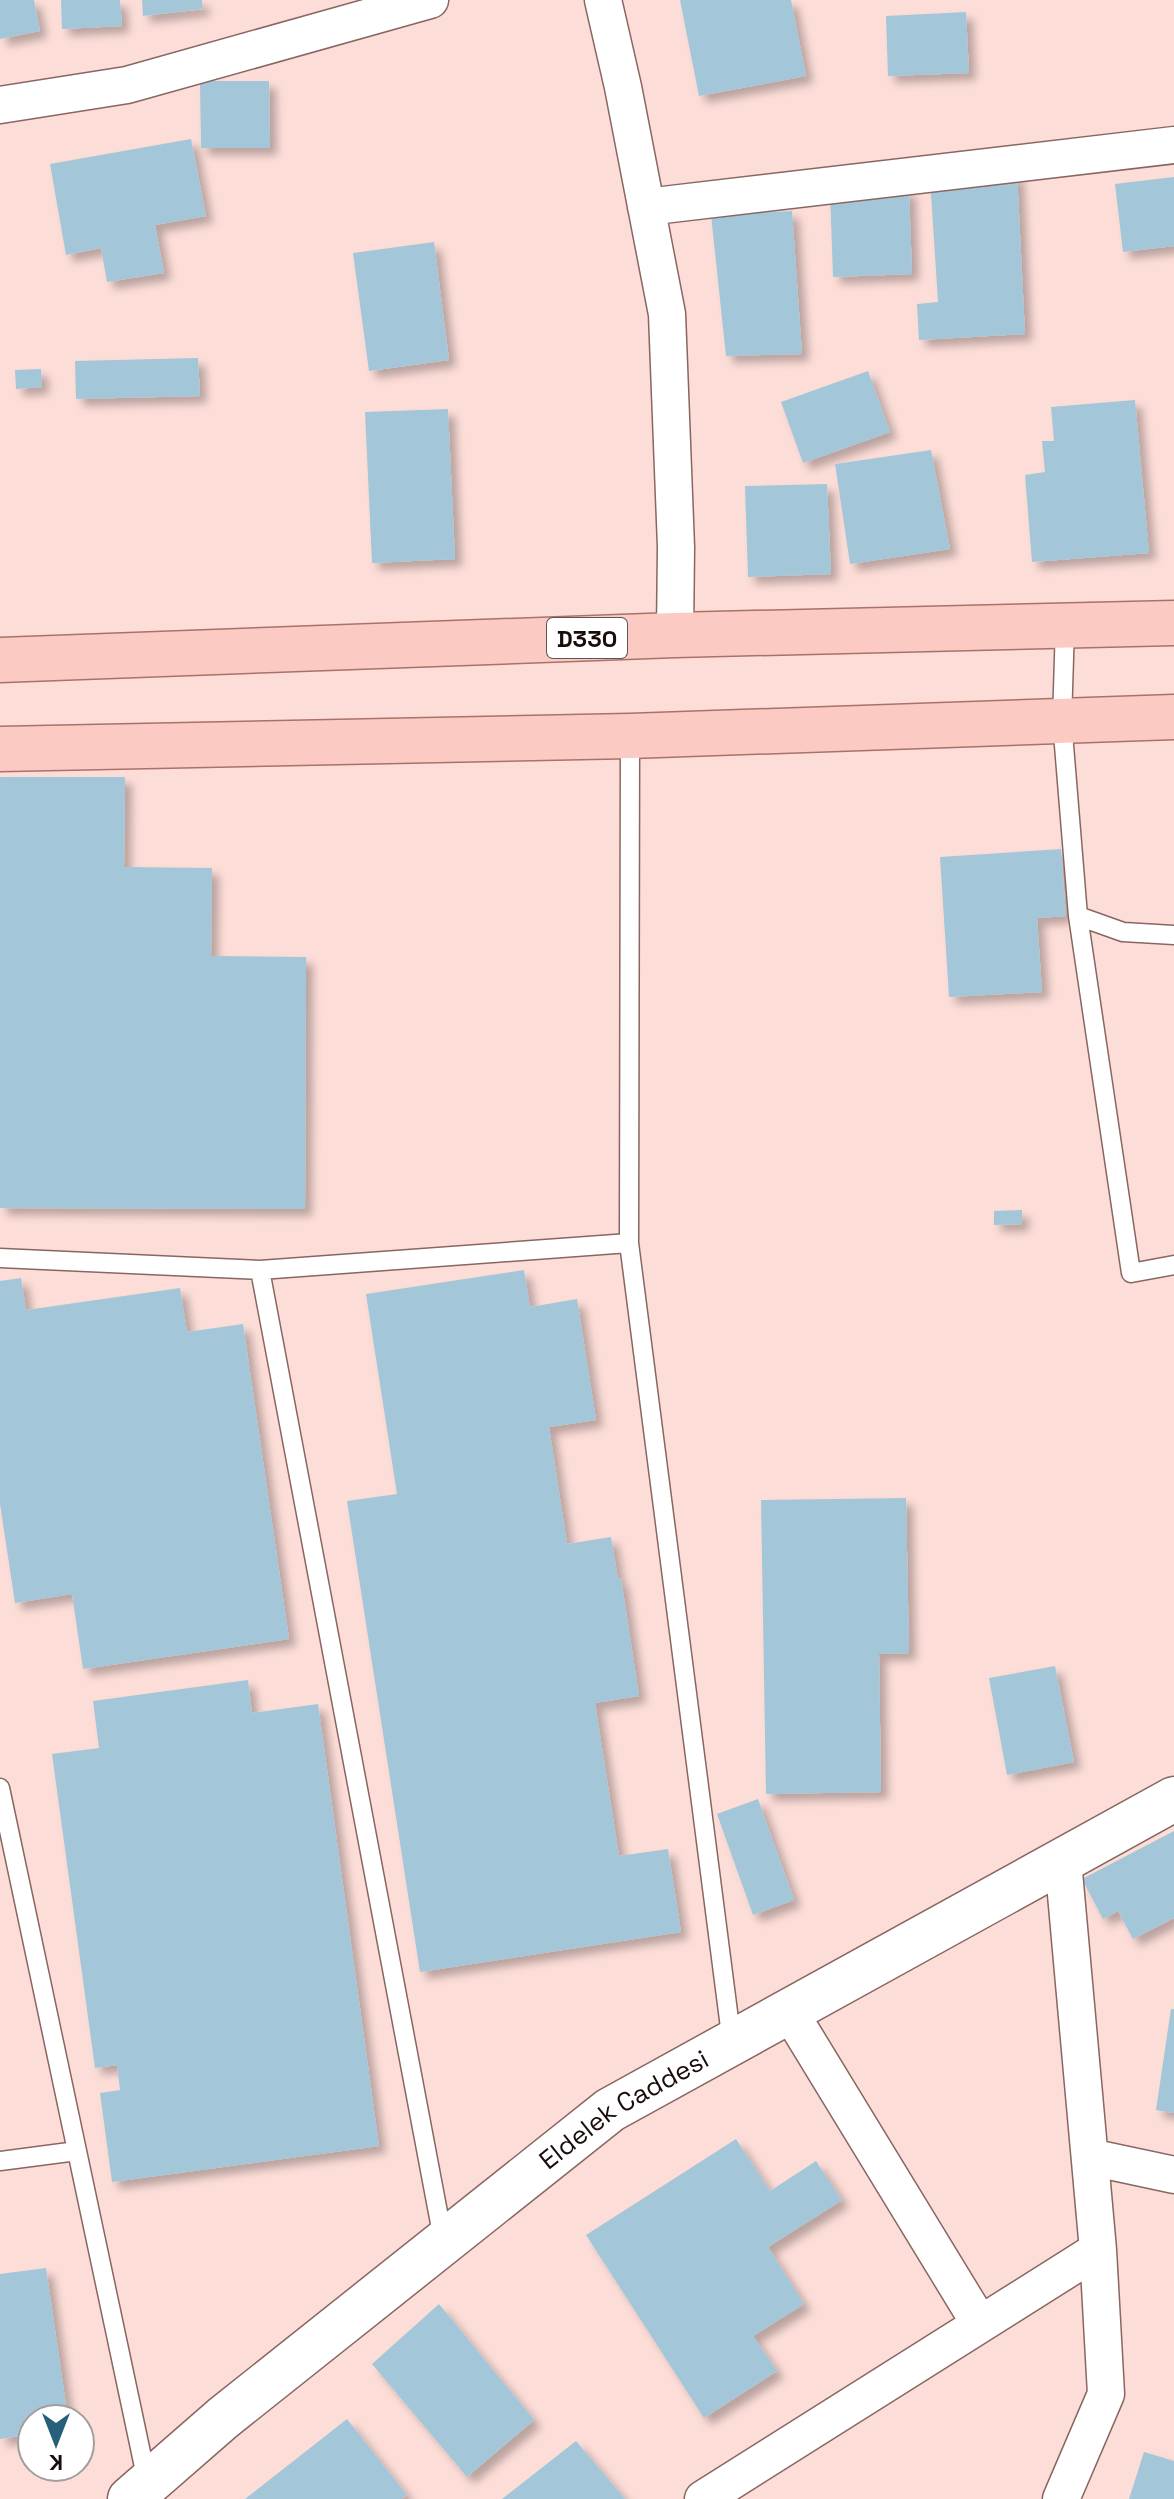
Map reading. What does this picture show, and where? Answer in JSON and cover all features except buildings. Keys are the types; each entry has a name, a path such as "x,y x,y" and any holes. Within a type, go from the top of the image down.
{"main road":[{"name":"D330","path":"0,660 675,635 1174,623"},
{"path":"0,749 630,736 1174,717"}],"street":[{"path":"0,105 127,85 430,0"},
{"path":"603,0 667,314 676,547 675,635"},
{"path":"646,207 1174,145"},
{"name":"Eldelek Caddesi","path":"139,2492 223,2418 610,2110 1174,1799"},
{"path":"1061,2499 1106,2394 1098,2250 1063,1861"},
{"path":"789,2011 980,2324"},
{"path":"1090,2157 1174,2175"},
{"path":"703,2499 1098,2250"}],"lane":[{"path":"1065,626 1062,721 1078,916 1131,1273 1174,1265"},
{"path":"630,736 629,1243 732,2043"},
{"path":"1078,916 1123,932 1174,935"},
{"path":"0,1258 260,1270 629,1243"},
{"path":"260,1270 444,2242"},
{"path":"0,1788 77,2151 139,2492"},
{"path":"0,2161 77,2151"}]}
